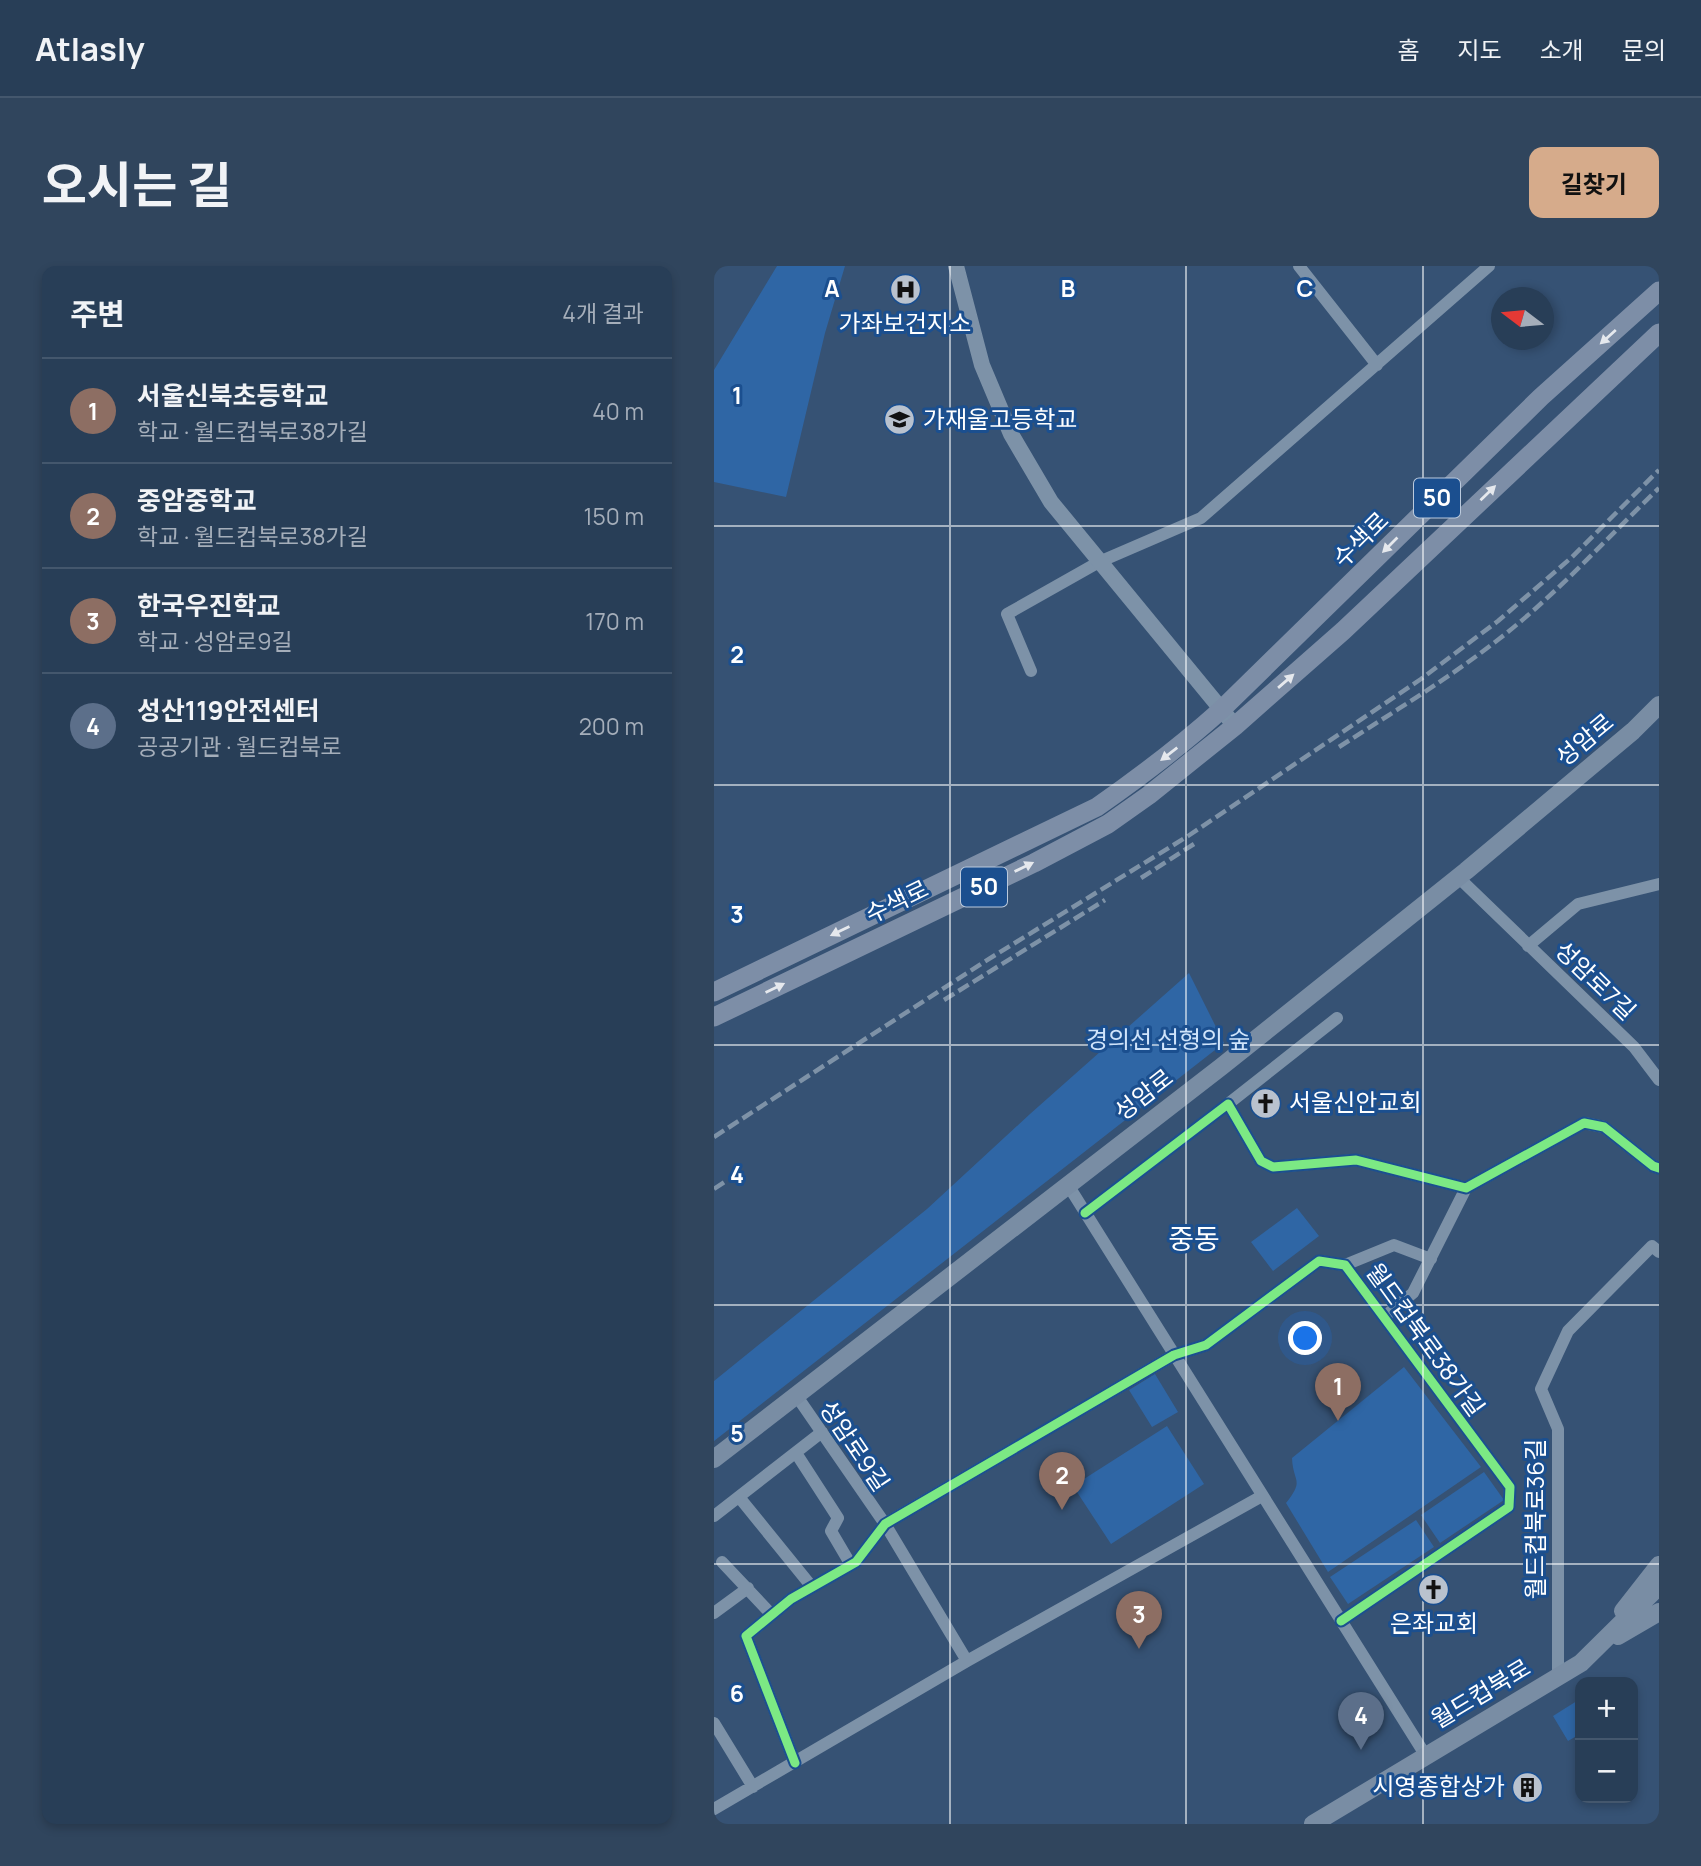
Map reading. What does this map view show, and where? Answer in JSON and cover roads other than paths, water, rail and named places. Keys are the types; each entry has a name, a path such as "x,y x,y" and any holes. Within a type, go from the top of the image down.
{"main road":[{"name":"수색로","path":"714,992 1097,807 1187,740 1221,710 1541,397 1659,291"},
{"name":"수색로","path":"714,1017 1034,863 1108,824 1235,726 1343,631 1659,333"},
{"name":"성암로","path":"714,1459 1221,1067 1458,877 1633,732 1659,705"},
{"path":"1596,1647 1659,1565"},
{"name":"월드컵북로","path":"1313,1824 1581,1663 1596,1647 1653,1606 1659,1586"}],"street":[{"path":"956,266 982,365 1011,434 1051,502 1235,726"},
{"path":"1299,266 1377,365"},
{"path":"1031,671 1007,614 1098,562 1201,518 1489,266"},
{"name":"성암로7길","path":"1458,877 1634,1047 1659,1080"},
{"name":"성암로7길","path":"1528,946 1578,904 1659,884"},
{"path":"1085,1213 1337,1018"},
{"path":"1228,1104 1261,1161 1273,1167 1356,1160 1466,1188 1584,1123 1604,1127 1659,1168"},
{"path":"1068,1185 1426,1756"},
{"name":"월드컵북로38가길","path":"1384,1317 1413,1293 1466,1188"},
{"name":"월드컵북로38가길","path":"885,1524 1174,1355 1206,1345 1319,1261 1345,1265 1394,1245 1431,1259"},
{"name":"월드컵북로36길","path":"1558,1677 1558,1429 1541,1389 1567,1331 1657,1245"},
{"name":"월드컵북로38가길","path":"1341,1620 1510,1507 1510,1488 1345,1265"},
{"name":"성암로9길","path":"796,1395 885,1524 967,1661"},
{"name":"성암로9길","path":"714,1517 822,1432"},
{"path":"796,1453 838,1518 831,1531 851,1565"},
{"path":"714,1809 967,1661 1262,1496"},
{"path":"739,1497 812,1587"},
{"path":"795,1763 746,1636 791,1599 856,1562 885,1524"},
{"path":"722,1562 772,1615"},
{"path":"714,1613 748,1588"},
{"path":"714,1723 753,1787"}],"railway":[{"path":"714,1137 984,962 1188,836 1421,679 1498,621 1571,558 1659,470"},
{"path":"1339,747 1440,682 1499,639 1561,585 1659,488"},
{"path":"1141,878 1194,844"},
{"path":"944,1000 1105,900"},
{"path":"714,1189 726,1181"}],"place":[{"name":"가좌보건지소","path":"905,290"},
{"name":"가재울고등학교","path":"900,420"},
{"name":"서울신안교회","path":"1266,1103"},
{"name":"서울신북초등학교","path":"1338,1421"},
{"name":"중암중학교","path":"1062,1510"},
{"name":"은좌교회","path":"1434,1590"},
{"name":"한국우진학교","path":"1139,1649"},
{"name":"성산119안전센터","path":"1361,1750"},
{"name":"시영종합상가","path":"1528,1787"}],"district":[{"name":"중동","path":"1194,1239"}],"park label":[{"name":"경의선 선형의 숲","path":"1168,1040"}]}
